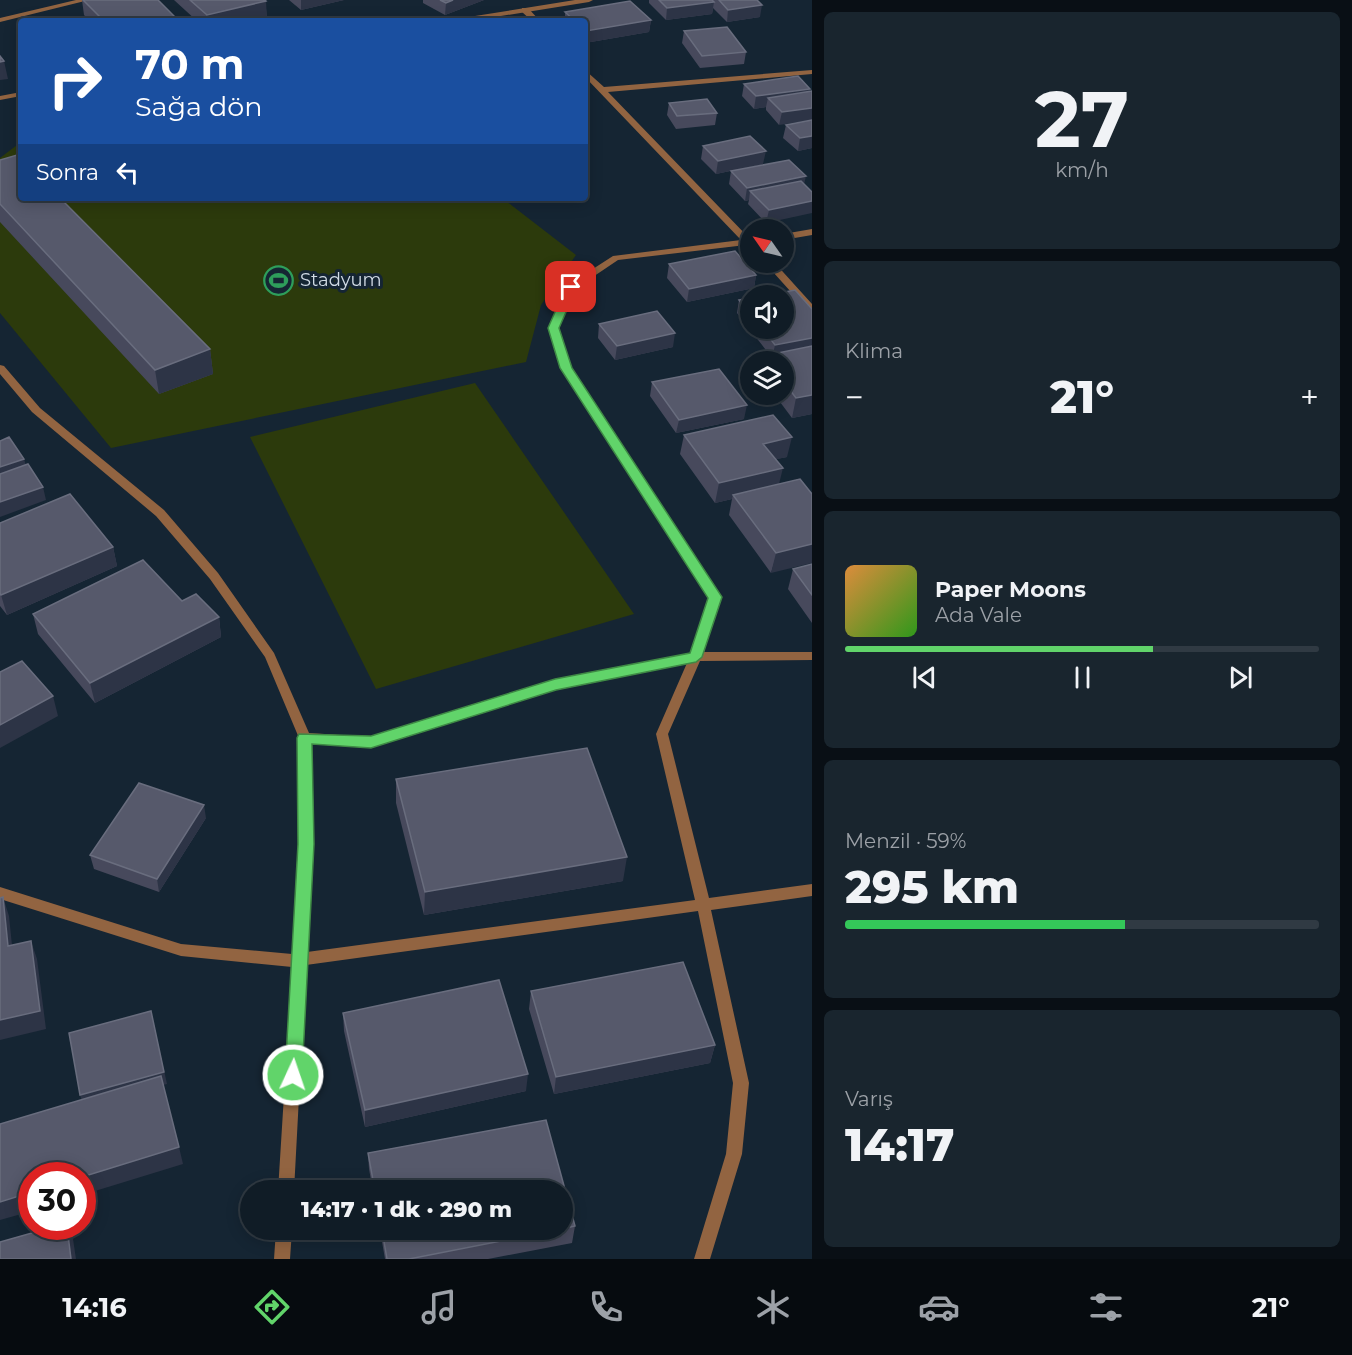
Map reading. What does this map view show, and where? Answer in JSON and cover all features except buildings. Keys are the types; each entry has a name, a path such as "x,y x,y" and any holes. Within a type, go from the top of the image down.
{"street":[{"path":"0,20 85,0"},
{"path":"475,18 589,0"},
{"path":"525,10 533,18"},
{"path":"602,90 811,74"},
{"path":"588,75 740,233"},
{"path":"0,98 18,95"},
{"path":"794,235 812,232"},
{"path":"702,1259 734,1154 741,1083 662,734 696,657 715,597 566,368 553,328 571,287 616,258 740,244"},
{"path":"778,273 812,310"},
{"path":"0,368 36,410 160,513 213,576 270,657 305,738 306,844 287,1180"},
{"path":"305,738 371,742 555,685 696,657 812,656"},
{"path":"0,893 181,950 288,961 812,890"},
{"path":"282,1259 283,1240"}],"green space":[{"name":"Stadyum","path":"18,144 18,201 506,201 576,255 541,305 526,362 111,448 0,313 0,158"},
{"path":"475,383 634,614 376,689 250,437"}],"place":[{"name":"Stadyum","path":"279,280"}],"route":[{"path":"293,1075 306,844 305,738 371,742 555,685 696,657 715,597 566,368 553,328 571,287"}]}
